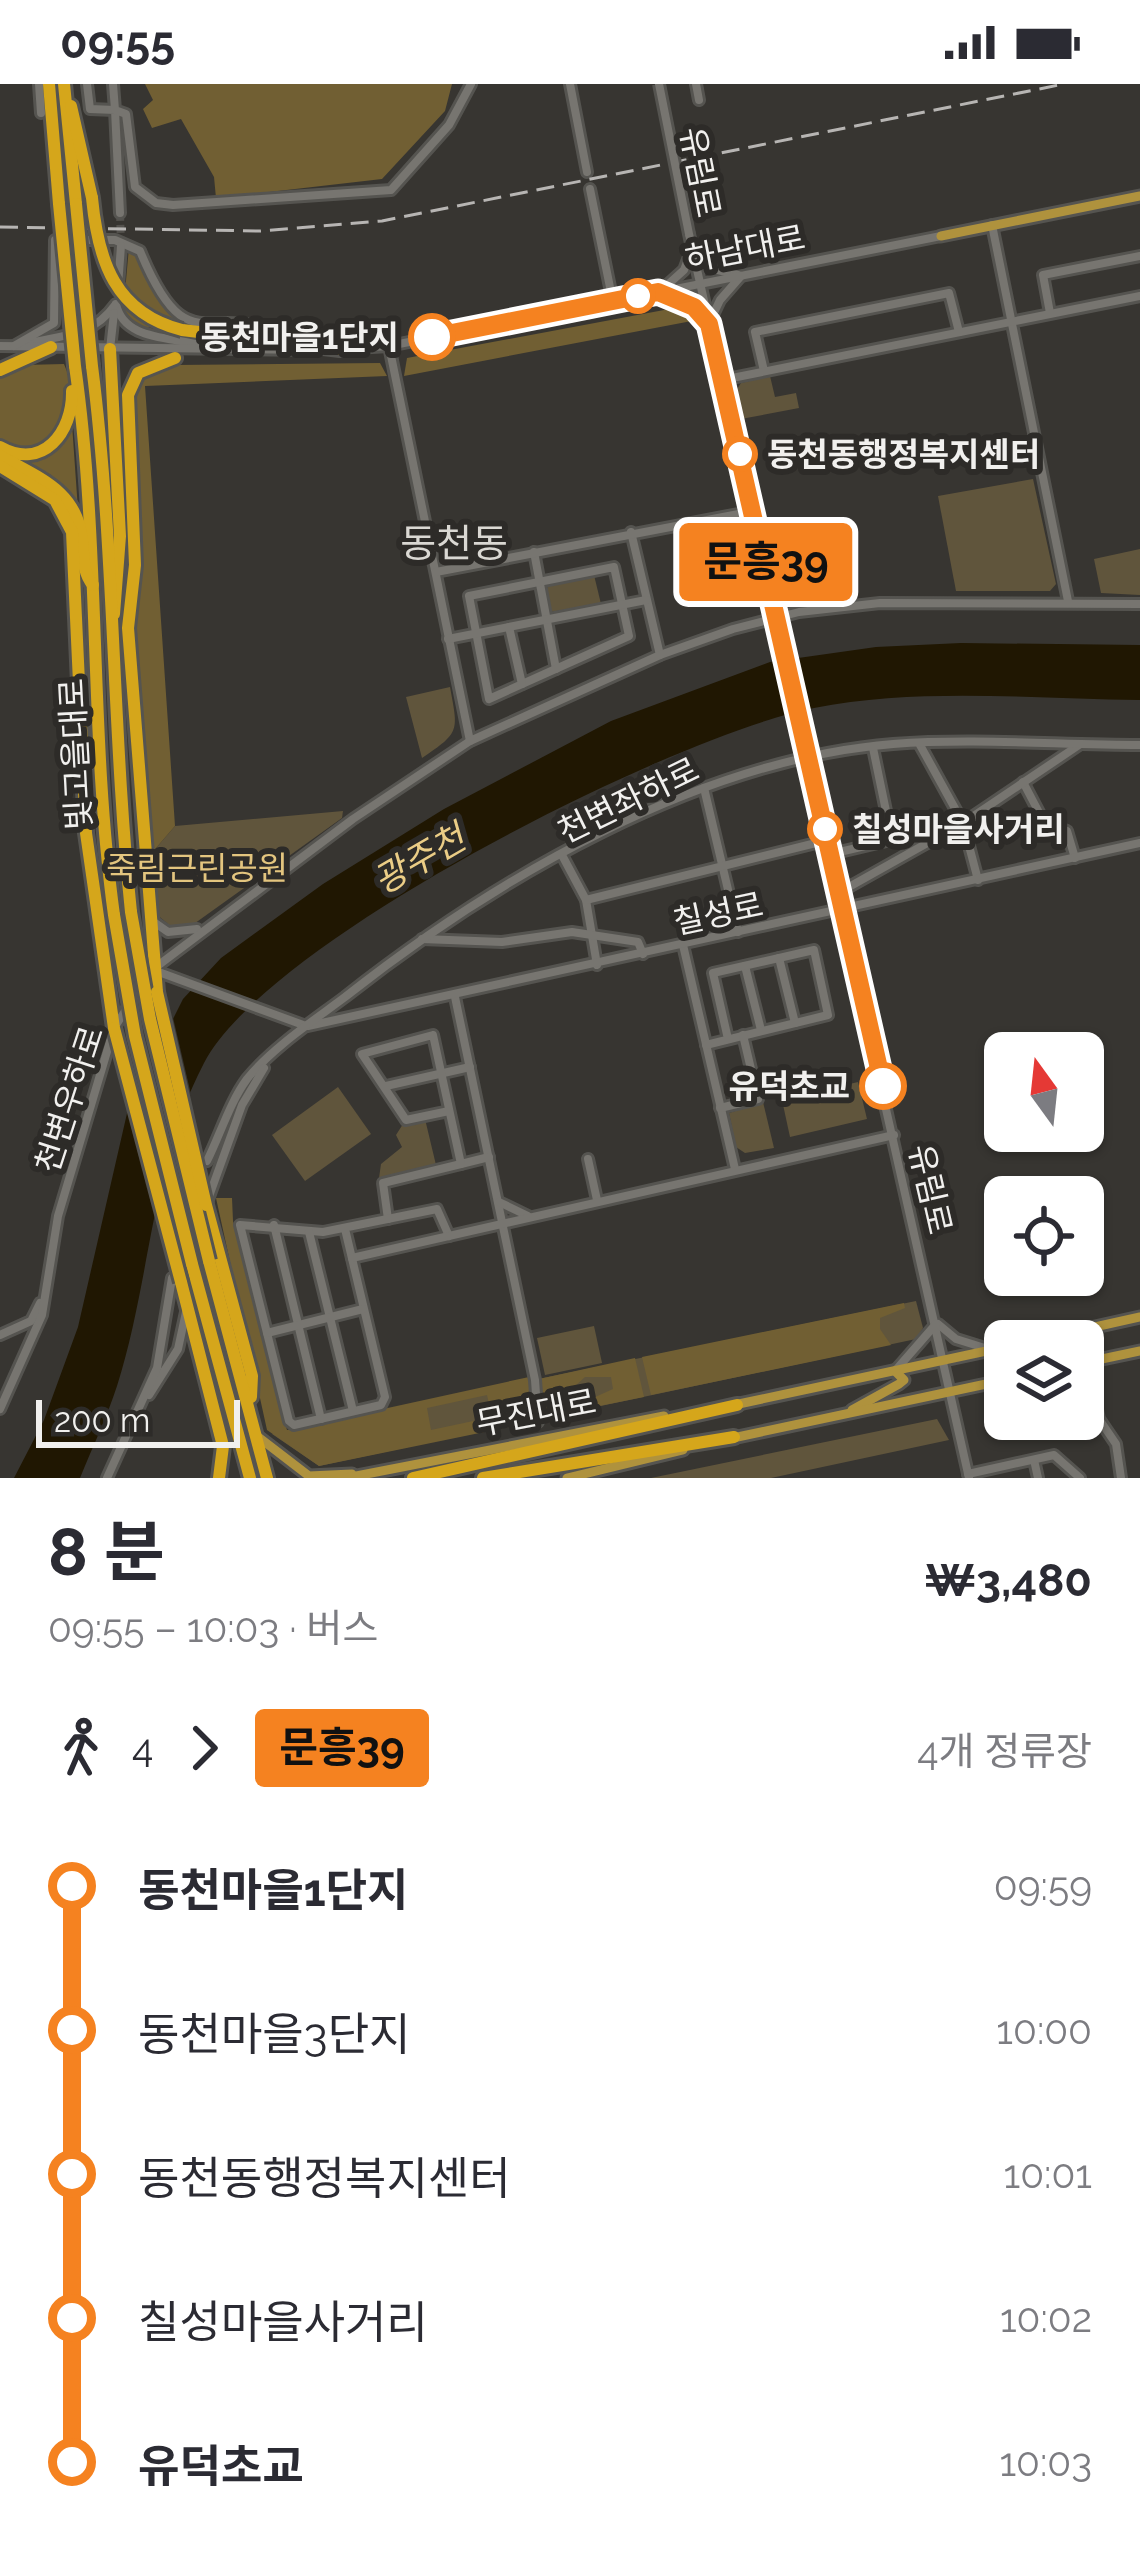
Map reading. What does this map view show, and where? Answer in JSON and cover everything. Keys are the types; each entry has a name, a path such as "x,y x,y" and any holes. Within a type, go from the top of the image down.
{"highway":[{"name":"빛고을대로","path":"49,84 87,452 102,791 114,915 135,1036 250,1478"},
{"name":"빛고을대로","path":"65,88 103,454 110,638 131,912 150,1019 267,1478"},
{"path":"65,88 88,163 98,250 114,284 139,313 182,330 340,349"},
{"path":"0,370 51,347"},
{"path":"110,349 119,589 110,638"},
{"path":"115,405 128,373 175,358"},
{"path":"175,358 137,373 128,395 135,565 128,628 152,970 206,1205 252,1376 250,1410"},
{"path":"0,447 33,454 59,439 72,404 75,366"},
{"path":"0,457 47,480 67,499 79,519 86,576 95,588"},
{"path":"0,466 55,500 72,532 86,833 114,1028 223,1445 222,1478"},
{"path":"104,959 126,956 142,942 150,919"},
{"path":"213,1344 228,1446 222,1478"},
{"name":"무진대로","path":"483,1478 737,1405"},
{"name":"무진대로","path":"412,1478 590,1449 734,1437"}],"main road":[{"name":"하남대로","path":"941,236 1140,196"},
{"path":"1104,1325 1140,1317"},
{"path":"1104,1359 1140,1351"},
{"name":"무진대로","path":"346,1478 608,1424 737,1405 984,1352"},
{"path":"846,1414 904,1380 896,1370"},
{"name":"무진대로","path":"567,1478 614,1473 734,1437 984,1385"},
{"path":"255,1434 309,1476 369,1473"}],"street":[{"path":"39,84 41,113"},
{"path":"87,84 90,109 126,115 132,126 135,187 156,203 306,199 376,194 398,186 449,125 471,84"},
{"path":"113,84 120,213"},
{"path":"570,84 587,172"},
{"name":"유림로","path":"659,84 699,284 782,628 969,1476"},
{"path":"696,84 699,100"},
{"path":"590,189 614,302"},
{"path":"992,225 1068,601"},
{"name":"하남대로","path":"0,346 220,351 389,346 941,236"},
{"path":"13,346 53,323 58,313 55,240 131,244 172,312 196,322 271,328 292,340"},
{"path":"110,349 121,246"},
{"path":"692,249 714,268 741,276 720,300 709,324 694,307 658,292 684,270 692,249"},
{"path":"1050,313 1043,275 1140,256"},
{"path":"764,370 755,332 874,307 949,293 959,332"},
{"path":"722,380 1140,296"},
{"path":"13,346 85,333 102,324 116,304"},
{"path":"116,304 119,319 134,332 175,336 220,351"},
{"path":"389,346 470,742"},
{"path":"175,358 220,351"},
{"path":"436,572 754,511"},
{"path":"631,532 660,655"},
{"path":"534,552 556,669"},
{"path":"614,567 629,636 489,699 469,596 540,582 614,567"},
{"path":"448,639 646,600"},
{"name":"천변우하로","path":"0,1408 42,1315 71,1166 114,1028 152,970 204,927 470,742 660,655 779,616 880,604 1140,604"},
{"path":"509,627 522,685"},
{"path":"919,744 963,823 978,880"},
{"path":"840,892 963,823 1080,744"},
{"name":"천변좌하로","path":"207,1161 248,1078 306,1026 420,938 563,857 704,788 809,757 873,748 1140,745"},
{"path":"873,748 892,840"},
{"path":"1023,782 1044,822 1067,831 1075,858"},
{"path":"704,788 738,933"},
{"path":"831,854 963,823"},
{"path":"586,900 828,840"},
{"name":"칠성로","path":"306,1026 1140,843"},
{"path":"563,857 586,900 597,965"},
{"path":"150,919 168,932 204,927"},
{"path":"420,938 502,942 592,933 638,942 643,954"},
{"path":"683,945 734,1169"},
{"path":"706,1045 828,1015 814,950 713,973 728,1039"},
{"path":"779,958 795,1023"},
{"path":"745,966 761,1030"},
{"path":"152,970 306,1026"},
{"path":"454,997 535,1380 538,1422"},
{"path":"449,1111 406,1120 362,1054 433,1035 461,1164"},
{"path":"720,1108 758,1099 743,1035"},
{"name":"천변좌하로","path":"206,1205 242,1105 268,1061"},
{"path":"386,1086 470,1067"},
{"path":"352,1258 894,1135"},
{"path":"388,1219 383,1183 488,1157"},
{"path":"588,1160 597,1200"},
{"path":"497,1200 508,1210 530,1216"},
{"path":"345,1229 385,1397 381,1405 289,1421 240,1225 309,1232 437,1209 449,1236"},
{"path":"274,1225 321,1419"},
{"path":"309,1232 353,1412"},
{"path":"106,1478 145,1399 164,1347 177,1280"},
{"path":"0,1335 31,1321 44,1290"},
{"path":"145,1399 178,1349 186,1304"},
{"path":"267,1333 364,1309"},
{"path":"896,1370 937,1323 956,1339 984,1348"},
{"path":"1104,1425 1116,1444 1120,1478"},
{"path":"969,1476 1054,1455 1075,1476"},
{"path":"1034,1460 1038,1478"},
{"path":"1001,1467 1004,1478"}],"green space":[{"path":"770,376 775,397 796,393 799,408 741,419 735,392 741,383"},
{"path":"1033,479 1056,584 1050,591 956,591 938,496"},
{"path":"1140,549 1140,595 1101,593 1094,559"},
{"path":"594,575 601,604 550,612 547,584"},
{"path":"450,687 454,729 422,758 406,697"},
{"name":"죽림근린공원","path":"343,811 342,818 191,926 174,929 156,914 150,855 175,826"},
{"path":"858,1082 867,1119 790,1137 782,1100"},
{"path":"338,1087 371,1134 305,1181 272,1135"},
{"path":"763,1102 774,1148 745,1153 736,1147 729,1113"},
{"path":"425,1119 436,1165 379,1178 381,1164 402,1147 396,1135 403,1124"},
{"path":"916,1301 923,1328 916,1339 319,1466 272,1434"},
{"path":"594,1326 602,1363 545,1375 537,1338"},
{"path":"937,1419 949,1440 771,1478 651,1478"}],"shaded area":[{"path":"145,84 452,84 445,111 382,179 216,198 214,177 181,119 152,128 143,109 153,100"},
{"path":"129,247 145,265 165,307 185,326 135,328 123,314"},
{"path":"680,307 697,320 404,376 407,358"},
{"path":"380,363 387,376 145,386 175,826 150,855 130,609 134,384 139,377 174,365"},
{"path":"64,364 69,402 52,435 32,452 0,443 0,373 24,365"},
{"path":"72,424 78,510 51,475 23,460"},
{"path":"216,1198 232,1198 233,1221 287,1430 529,1377 533,1422 319,1466 267,1430","holes":["487,1395 492,1417 431,1430 427,1408"]},
{"path":"904,1303 905,1308 880,1318 880,1329 891,1345 651,1395 642,1357"},
{"path":"635,1358 644,1397 594,1407 593,1398 613,1389 611,1377 585,1377 574,1387 570,1413 542,1419 539,1379"}],"water":[{"name":"광주천","path":"1140,645 1140,700 894,698 814,708 751,726 669,757 481,849 388,903 307,959 243,1013 204,1063 186,1101 162,1181 117,1386 80,1478 14,1478 44,1420 78,1327 128,1109 183,999 221,958 323,884 444,809 611,721 770,662 876,647"}],"pier":[{"path":"171,1009 193,1103 157,1220 127,1097"}],"tunnel":[{"path":"120,213 121,245"}],"railway":[{"path":"0,227 260,231 382,221 1064,84"}],"bus line":[{"name":"문흥39","path":"432,337 658,292 694,307 709,324 883,1086"}],"place":[{"name":"동천마을1단지","path":"432,337"},
{"name":"동천동행정복지센터","path":"740,454"},
{"name":"칠성마을사거리","path":"825,829"},
{"name":"유덕초교","path":"883,1086"}],"district":[{"name":"동천동","path":"454,543"}]}
